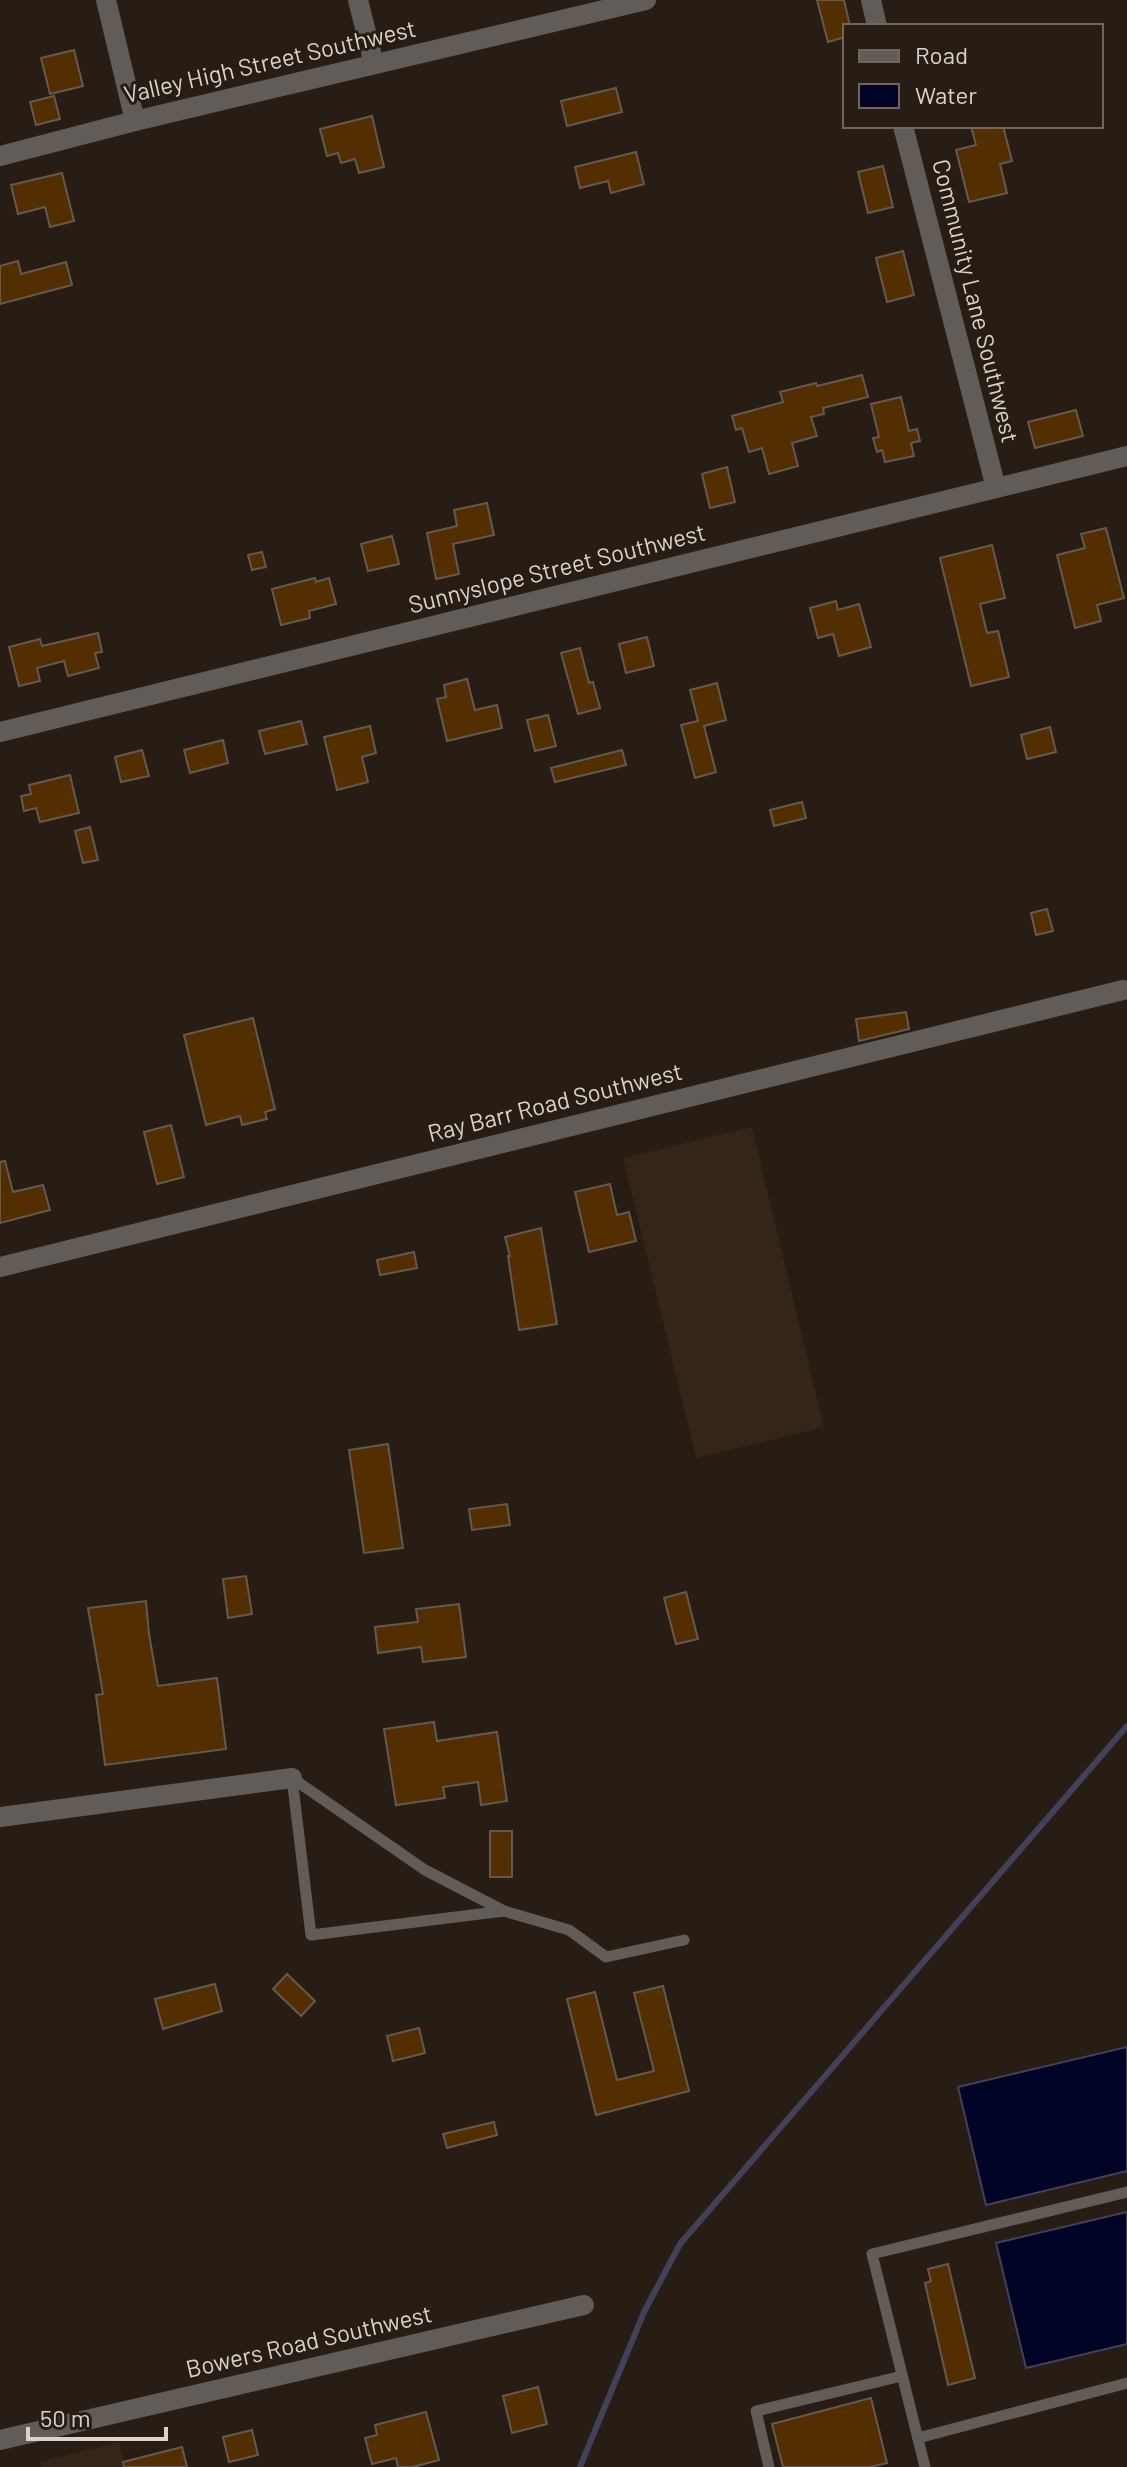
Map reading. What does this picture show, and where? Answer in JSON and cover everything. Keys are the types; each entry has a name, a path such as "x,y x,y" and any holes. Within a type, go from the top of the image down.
{"street":[{"path":"106,0 135,121"},
{"path":"358,0 374,64"},
{"name":"Valley High Street Southwest","path":"0,156 646,0"},
{"path":"871,0 877,24"},
{"name":"Community Lane Southwest","path":"904,128 996,488"},
{"name":"Sunnyslope Street Southwest","path":"0,732 1127,456"},
{"name":"Ray Barr Road Southwest","path":"0,1267 1123,990"},
{"path":"0,1817 292,1778"},
{"name":"Bowers Road Southwest","path":"0,2440 584,2305"}],"lane":[{"path":"292,1778 311,1935 504,1911"},
{"path":"292,1778 425,1870 504,1911 569,1930 606,1957 684,1940"},
{"path":"925,2467 872,2254 1127,2192"},
{"path":"769,2467 756,2411 902,2376"},
{"path":"918,2438 1127,2383"}],"shaded area":[{"path":"752,1127 824,1427 696,1458 623,1158"},
{"path":"119,2442 125,2467 41,2467 39,2462"}],"water":[{"path":"1127,2047 1127,2171 986,2205 958,2087"},
{"path":"1127,2212 1127,2344 1026,2368 996,2243"}],"building":[{"path":"817,0 844,0 850,24 843,24 843,38 828,42"},
{"path":"74,50 83,86 50,94 41,58"},
{"path":"616,88 622,112 567,126 561,101"},
{"path":"54,96 60,119 36,125 30,102"},
{"path":"372,116 384,167 359,173 355,159 341,163 338,153 327,156 320,129"},
{"path":"972,128 1004,128 1012,161 1000,164 1007,193 969,202 956,150 976,145"},
{"path":"636,152 644,184 611,193 608,181 580,188 575,167"},
{"path":"883,166 893,207 868,213 858,172"},
{"path":"62,173 74,221 50,227 45,207 18,214 11,185"},
{"path":"903,251 914,295 887,302 876,258"},
{"path":"18,261 21,274 66,262 72,285 0,304 0,266"},
{"path":"862,375 868,397 823,408 824,414 811,417 817,436 792,443 798,466 769,474 762,448 749,452 742,428 736,430 732,416 783,402 780,392"},
{"path":"901,397 909,431 917,429 920,441 911,443 914,456 885,462 882,450 877,452 873,438 879,437 871,404"},
{"path":"1076,410 1083,436 1035,448 1028,422"},
{"path":"727,467 735,502 710,508 702,474"},
{"path":"487,503 494,535 453,544 459,574 436,579 427,533 457,526 454,510"},
{"path":"1106,528 1124,598 1097,605 1101,621 1075,628 1057,555 1085,548 1081,534"},
{"path":"392,536 399,564 368,571 361,544"},
{"path":"992,545 1005,598 980,604 987,633 998,631 1009,677 971,686 940,558"},
{"path":"262,552 266,567 252,570 248,555"},
{"path":"315,578 316,582 329,578 336,604 309,611 310,618 281,625 272,589"},
{"path":"836,601 838,610 859,604 871,647 839,656 833,634 818,638 810,608"},
{"path":"98,633 102,652 95,653 99,668 68,676 64,661 37,668 40,681 19,686 9,647 40,639 42,646"},
{"path":"647,637 654,666 626,673 619,644"},
{"path":"580,648 589,683 593,682 600,708 578,714 561,653"},
{"path":"467,679 475,710 497,705 502,728 447,741 437,699 446,697 444,685"},
{"path":"717,683 726,720 704,726 716,772 695,778 681,725 698,721 690,690"},
{"path":"548,715 556,746 535,751 527,720"},
{"path":"301,721 307,744 265,754 259,731"},
{"path":"370,726 376,753 362,757 368,782 337,790 324,737"},
{"path":"1050,727 1056,752 1027,759 1021,735"},
{"path":"223,740 228,763 190,773 184,750"},
{"path":"142,750 149,776 121,782 115,757"},
{"path":"622,750 626,765 555,782 551,768"},
{"path":"70,775 79,813 40,822 36,808 24,811 21,796 31,794 29,785"},
{"path":"802,802 806,818 774,826 770,810"},
{"path":"90,827 98,860 83,863 75,831"},
{"path":"1047,909 1053,931 1036,935 1031,913"},
{"path":"906,1012 909,1029 859,1041 856,1019"},
{"path":"253,1018 275,1109 265,1112 267,1119 242,1125 240,1116 206,1125 184,1035"},
{"path":"171,1125 184,1177 157,1184 144,1132"},
{"path":"5,1161 13,1192 43,1185 50,1210 0,1223 0,1162"},
{"path":"610,1184 617,1215 629,1212 636,1241 589,1252 575,1192"},
{"path":"541,1228 557,1324 519,1330 505,1237"},
{"path":"414,1252 417,1268 380,1275 377,1260"},
{"path":"388,1444 403,1548 364,1553 349,1450"},
{"path":"507,1504 510,1525 472,1530 469,1509"},
{"path":"246,1576 252,1614 228,1618 223,1579"},
{"path":"686,1592 698,1639 676,1644 664,1598"},
{"path":"146,1601 158,1686 217,1678 226,1749 105,1765 96,1695 103,1694 88,1608"},
{"path":"459,1604 466,1657 423,1662 421,1647 378,1653 375,1627 418,1622 416,1609"},
{"path":"434,1722 437,1741 497,1732 507,1801 481,1805 478,1782 443,1787 445,1798 396,1805 384,1729"},
{"path":"490,1831 512,1831 512,1877 490,1877"},
{"path":"287,1974 315,2001 301,2016 273,1989"},
{"path":"215,1984 222,2011 163,2029 155,1999"},
{"path":"663,1986 689,2091 596,2115 567,1999 595,1992 617,2080 654,2071 634,1993"},
{"path":"419,2028 425,2053 393,2061 387,2036"},
{"path":"494,2122 497,2135 447,2148 443,2134"},
{"path":"948,2264 975,2378 948,2385 925,2283 931,2281 928,2269"},
{"path":"538,2387 547,2424 512,2433 503,2396"},
{"path":"871,2398 887,2463 870,2467 783,2467 772,2424"},
{"path":"426,2412 439,2460 413,2467 398,2467 396,2458 372,2464 365,2438 377,2435 375,2425"},
{"path":"252,2430 258,2455 229,2462 223,2437"},
{"path":"182,2447 187,2467 124,2467 123,2462"}],"waterway":[{"path":"580,2467 644,2312 680,2244 1127,1726"}]}
